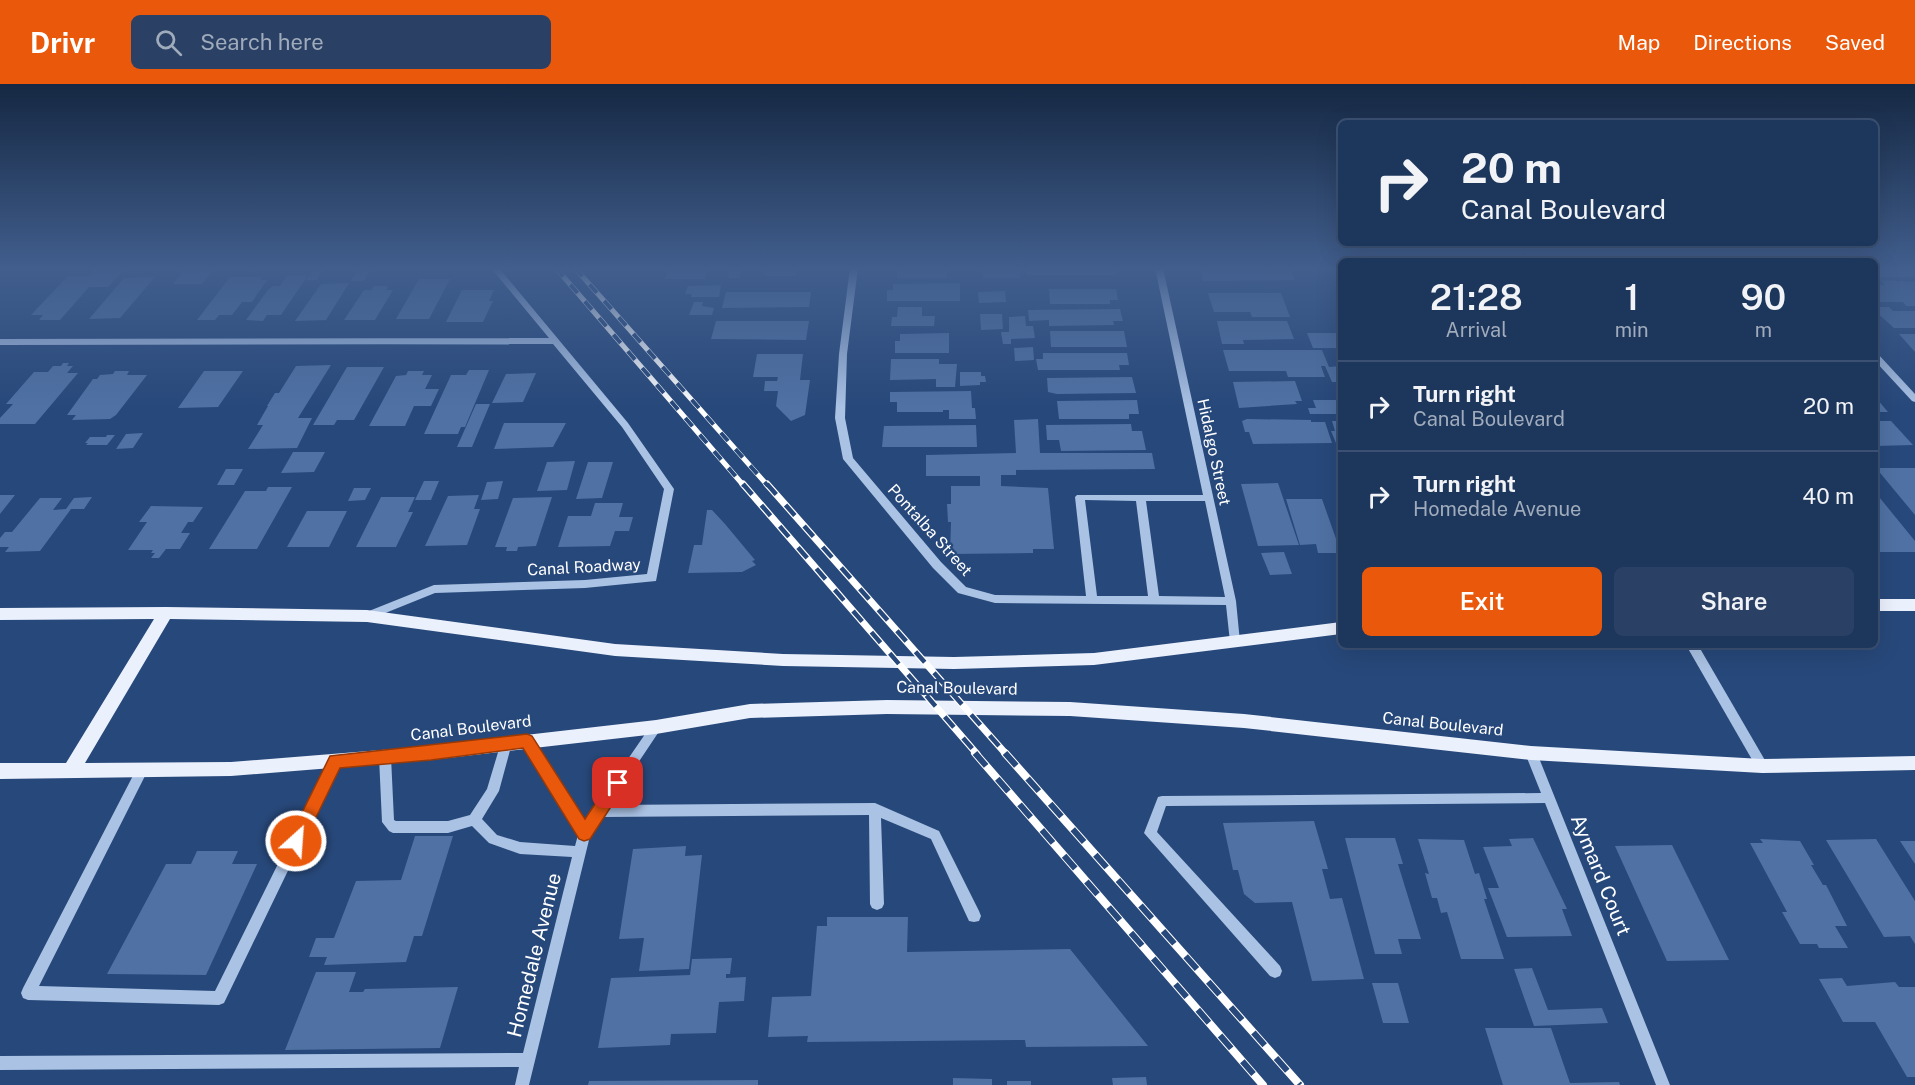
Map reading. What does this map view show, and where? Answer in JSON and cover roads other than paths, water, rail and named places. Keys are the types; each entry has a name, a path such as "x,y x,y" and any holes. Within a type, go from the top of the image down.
{"main road":[{"path":"1878,605 1915,605"},
{"name":"Canal Boulevard","path":"0,614 166,613 368,616 615,650 783,660 954,663 1094,659 1338,628"},
{"path":"71,770 166,613"},
{"name":"Canal Boulevard","path":"0,771 231,769 385,757 656,727 750,711 887,707 1071,709 1244,722 1531,753 1762,766 1915,763"}],"street":[{"name":"Canal Roadway","path":"368,616 434,589 585,584 652,578 669,489 625,425 533,315"},
{"name":"Pontalba Street","path":"848,315 843,354 840,418 848,459 937,565 962,590 995,599 1231,601"},
{"name":"Hidalgo Street","path":"1169,315 1231,601 1235,642"},
{"path":"0,342 555,341"},
{"path":"1878,359 1915,399"},
{"path":"1092,600 1080,497 1209,498"},
{"path":"1141,498 1154,600"},
{"path":"1694,648 1762,766"},
{"name":"Homedale Avenue","path":"522,1085 584,834 656,727"},
{"path":"527,741 584,834"},
{"path":"385,757 388,822 393,826 448,827 474,820 493,791 506,743"},
{"name":"Aymard Court","path":"1531,753 1663,1085"},
{"path":"142,770 28,993 219,998 335,761"},
{"path":"1275,971 1149,833 1162,801 1549,798"},
{"path":"599,811 875,809 934,835 974,916"},
{"path":"875,809 877,904"},
{"path":"474,820 493,839 520,848 579,852"},
{"path":"0,1063 528,1060"}],"railway":[{"path":"596,315 744,486"},
{"path":"616,315 768,486"},
{"path":"743,484 977,754"},
{"path":"767,484 1006,754"},
{"path":"975,753 1263,1085"},
{"path":"1005,753 1300,1085"}]}
